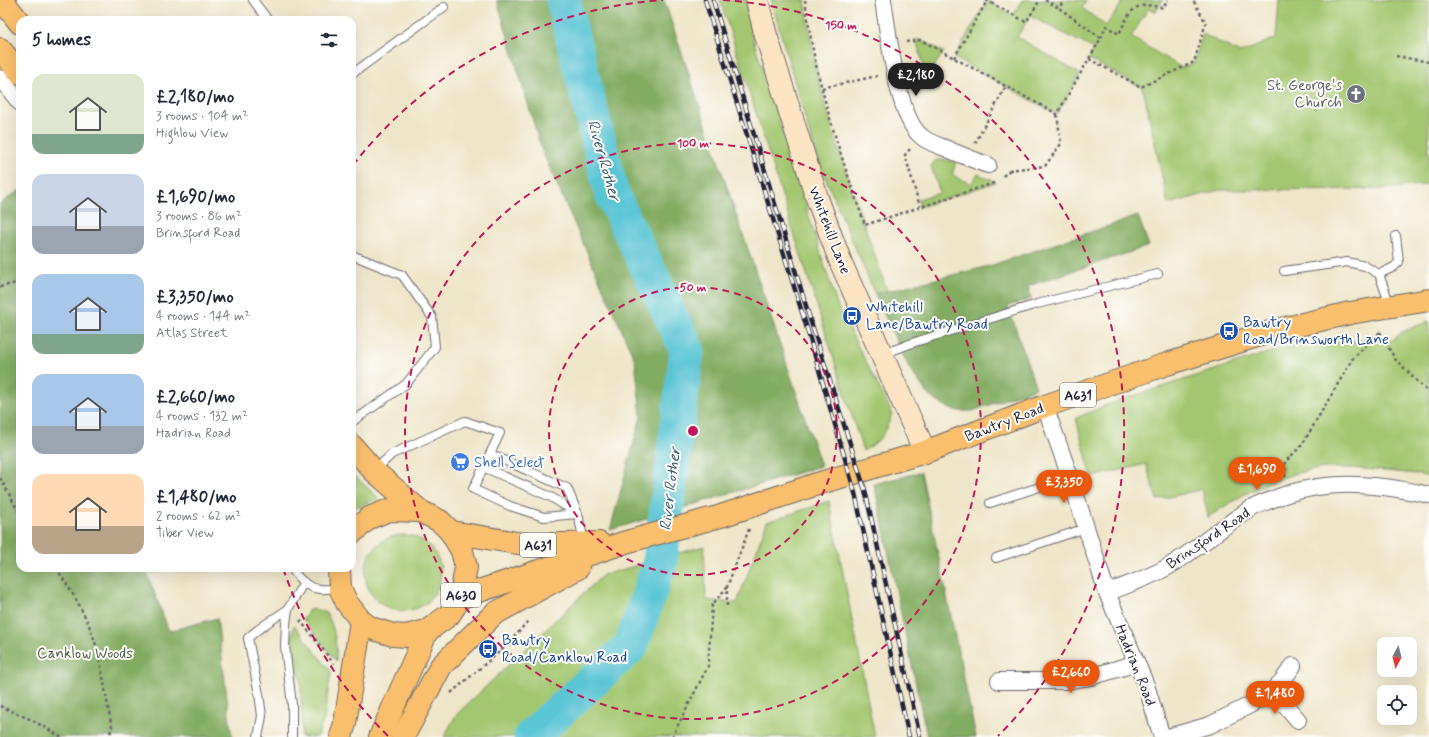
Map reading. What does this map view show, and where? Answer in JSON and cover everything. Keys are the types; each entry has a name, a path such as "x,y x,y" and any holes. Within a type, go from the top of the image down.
{"main road":[{"path":"2,0 16,18"},
{"name":"Whitehill Lane","path":"757,0 765,32 816,198 841,263 925,452"},
{"path":"0,48 16,68"},
{"name":"Bawtry Road","path":"461,597 633,540 701,521 817,484 925,452 1045,406 1167,364 1273,331 1386,307 1429,300"},
{"name":"A630","path":"340,578 347,603 361,621 372,628 393,635 406,636 427,631 449,615 461,597 466,567 462,551 451,532 440,521 420,512 374,471 356,451"},
{"name":"A630","path":"356,529 369,518 389,510 420,512"},
{"name":"Bawtry Road","path":"451,532 530,545 584,544 633,540"},
{"name":"A630","path":"403,737 441,666 494,614 633,540"},
{"path":"341,737 345,723 361,621"},
{"path":"380,737 427,631"}],"street":[{"path":"883,0 895,72 904,106 912,126 921,136 933,143 988,165"},
{"path":"0,78 16,98"},
{"name":"Hadrian Road","path":"1045,406 1070,477 1107,593 1146,685 1162,737"},
{"name":"Brinsford Road","path":"1107,593 1171,565 1252,508 1286,494 1312,487 1369,485 1395,488 1429,495"},
{"path":"999,681 1064,681 1090,677 1137,663"},
{"path":"1168,737 1210,724 1250,705 1271,692 1294,666"},
{"path":"1271,692 1298,720"}],"lane":[{"path":"253,0 265,16"},
{"path":"356,71 444,7"},
{"path":"1379,274 1394,267 1399,262 1396,236"},
{"path":"356,257 402,275 432,317 435,347 406,384 356,419"},
{"path":"1284,271 1346,262 1365,266 1379,274 1386,307"},
{"path":"882,354 915,342 1037,304 1158,274"},
{"path":"374,471 392,454 465,421 500,432 473,489 510,506 544,517 578,514"},
{"path":"490,454 567,488 578,514 584,544"},
{"path":"483,467 551,498 578,514"},
{"path":"990,503 1070,477"},
{"path":"996,558 1086,528"},
{"path":"294,572 297,578 319,589 340,578"},
{"path":"292,737 292,705 285,646 286,624 288,609 304,582"},
{"path":"258,737 262,716 248,638 262,625 288,609"}],"path":[{"path":"805,0 809,28 822,88 844,163 865,225 996,182"},
{"path":"954,58 986,0 1026,22 1040,0"},
{"path":"1045,0 1059,8 1101,38"},
{"path":"1059,8 1064,0"},
{"path":"988,165 1010,170 1045,166 1061,144 1057,114 1101,38 1106,26 1119,34 1130,10 1137,4 1146,2 1163,8 1168,0"},
{"path":"1089,59 1142,87 1194,62 1206,23 1193,0"},
{"path":"890,45 921,40 1057,114"},
{"path":"1396,56 1429,62"},
{"path":"822,88 895,72"},
{"path":"967,157 1006,86"},
{"path":"920,207 905,155 921,136"},
{"path":"1000,178 1010,170"},
{"path":"0,287 16,283"},
{"path":"1286,494 1285,462 1302,445 1353,358 1380,332 1386,307"},
{"path":"1380,332 1395,359 1429,393"},
{"path":"0,478 16,507"},
{"path":"727,606 727,587 760,502"},
{"path":"59,572 75,596 88,624 99,656 112,727 109,737"},
{"path":"672,737 708,666 712,605 727,587"},
{"path":"288,609 304,624 323,651 336,666"},
{"path":"448,695 505,647 529,620"},
{"path":"0,706 32,720 61,737"}],"green space":[{"path":"497,0 664,0 821,466 610,530 641,416 635,360 542,151"},
{"path":"720,0 746,0 750,29 837,305 892,413 885,431 879,440 863,451"},
{"path":"771,0 805,0 811,41 826,108 842,160 887,291 875,294 816,156"},
{"path":"1022,0 1087,0 1082,8 1106,26 1124,0 1163,0 1156,12 1148,9 1131,37 1182,68 1194,62 1203,34 1240,53 1276,38 1279,0 1429,0 1429,184 1385,189 1220,190 1168,204 1144,93 1141,87 1089,59 1094,49 1030,16 1017,37 1080,74 1057,114 954,58 987,1 1013,15"},
{"path":"916,40 921,40 944,52 927,77"},
{"path":"936,160 956,162 952,175 971,184 978,174 996,182 920,207 918,199 940,193 931,166"},
{"name":"Canklow Woods","path":"16,193 16,572 147,572 169,631 217,618 232,737 0,737 0,204"},
{"path":"1138,216 1149,246 1028,286 1031,299 1008,306 1036,388 972,411 959,411 948,408 929,396 909,368 875,294 989,266"},
{"path":"1429,321 1429,477 1417,474 1352,468 1324,468 1296,473 1243,495 1208,517 1202,489 1157,500 1146,464 1092,477 1076,418 1111,403 1277,350 1306,343 1393,340 1402,332"},
{"path":"921,472 976,737 927,737 874,484"},
{"path":"356,478 379,498 356,507"},
{"path":"829,501 875,737 444,737 456,715 603,575 704,546 706,600 737,603 767,522"},
{"path":"403,535 418,538 430,546 438,558 441,573 438,588 430,600 418,608 403,611 388,608 376,600 368,588 365,573 368,558 376,546 388,538"},
{"path":"313,609 325,612 331,623 336,642 336,661 303,619 309,610"},
{"path":"294,625 331,672 324,719 317,737 301,737 301,682 291,639"}],"waterway":[{"name":"River Rother","path":"531,737 631,646 660,562 687,350 612,194 563,0"}],"railway":[{"path":"705,0 805,322 855,493 909,737"},
{"path":"713,0 810,319 865,490 920,737"}],"place":[{"name":"St. George's Church","path":"1356,94"},
{"name":"Whitehill Lane/Bawtry Road","path":"852,316"},
{"name":"Bawtry Road/Brinsworth Lane","path":"1229,331"},
{"name":"Shell Select","path":"460,462"},
{"name":"Bawtry Road/Canklow Road","path":"488,649"}]}
